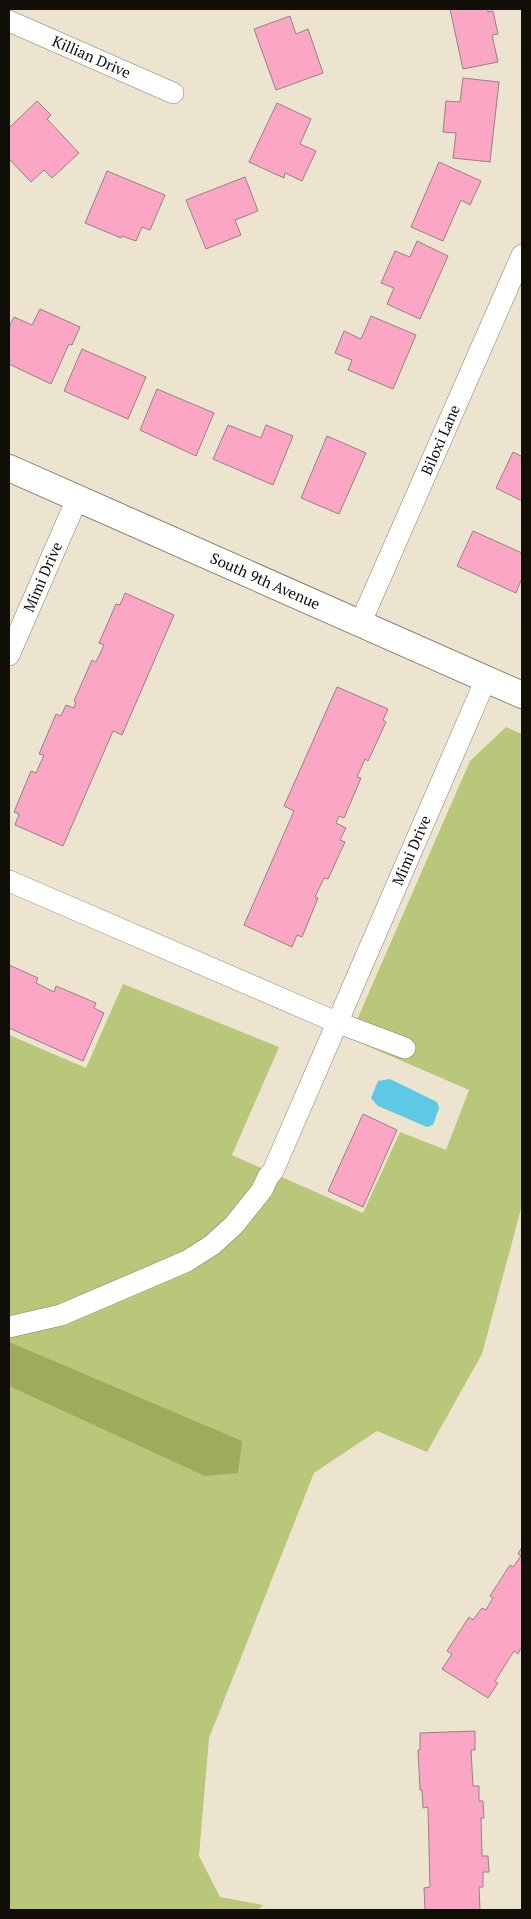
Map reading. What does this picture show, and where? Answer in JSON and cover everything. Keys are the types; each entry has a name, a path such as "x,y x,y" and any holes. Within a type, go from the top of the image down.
{"street":[{"name":"Killian Drive","path":"9,21 174,93"},
{"name":"Biloxi Lane","path":"360,624 522,255"},
{"name":"South 9th Avenue","path":"9,468 522,695"},
{"name":"Mimi Drive","path":"9,655 77,499"},
{"name":"Mimi Drive","path":"9,1327 62,1315 187,1260 226,1233 249,1208 273,1171 486,679"},
{"path":"9,881 336,1022 405,1048"}],"green space":[{"path":"506,727 522,734 522,1205 482,1354 427,1452 377,1431 314,1473 209,1738 199,1856 220,1897 263,1905 258,1910 9,1910 9,1035 86,1068 123,984 279,1047 232,1155 363,1213 400,1132 446,1150 469,1090 349,1038 470,761"},
{"path":"9,1342 242,1441 238,1473 205,1476 9,1386"}],"water":[{"path":"390,1079 437,1102 439,1108 433,1125 427,1127 378,1106 371,1098 378,1081"}],"building":[{"path":"450,9 488,9 488,12 493,11 498,34 492,35 498,62 463,69"},
{"path":"290,16 296,34 308,29 323,73 276,90 254,29"},
{"path":"463,78 499,82 490,162 453,158 456,133 443,132 446,101 460,102"},
{"path":"37,101 51,115 47,119 79,153 52,178 44,170 31,182 9,159 9,128"},
{"path":"277,103 311,119 300,144 316,151 302,181 285,173 284,178 249,162"},
{"path":"439,162 481,181 470,205 461,200 443,241 411,227"},
{"path":"107,171 165,195 150,230 142,227 136,241 122,236 121,238 85,223"},
{"path":"245,177 258,211 235,220 241,235 206,249 186,200"},
{"path":"417,241 448,256 420,319 387,304 394,288 381,283 395,251 410,257"},
{"path":"40,309 80,327 72,345 69,344 51,384 9,364 9,327 14,317 32,325"},
{"path":"371,316 416,335 393,389 348,370 352,360 335,353 344,331 361,339"},
{"path":"82,349 146,377 128,419 64,391"},
{"path":"157,389 214,413 196,456 140,430"},
{"path":"228,425 261,438 266,425 293,436 273,485 213,459"},
{"path":"327,436 366,453 339,514 301,498"},
{"path":"513,452 521,456 522,453 522,501 496,488"},
{"path":"473,531 522,553 522,578 516,593 457,566"},
{"path":"125,593 174,615 122,735 113,731 63,846 15,825 19,814 14,812 31,771 36,773 44,755 39,754 56,714 61,716 66,705 74,708 76,702 74,701 92,660 96,662 104,645 99,643 116,604 120,605"},
{"path":"337,687 388,709 383,720 386,722 368,761 365,759 357,777 361,778 344,818 339,816 336,823 346,828 340,840 345,842 328,879 324,878 315,897 318,898 302,937 297,935 292,947 244,925 294,811 284,806"},
{"path":"9,965 38,978 36,983 54,992 56,986 96,1003 94,1008 104,1013 83,1061 9,1028"},
{"path":"363,1114 397,1130 363,1207 328,1191"},
{"path":"522,1547 522,1646 518,1654 514,1651 495,1681 498,1683 488,1698 442,1669 452,1654 447,1651 469,1617 473,1620 482,1608 486,1610 493,1598 490,1596 510,1565 513,1567 521,1556 518,1554"},
{"path":"475,1731 475,1750 471,1750 473,1786 479,1786 479,1801 483,1801 484,1818 481,1818 482,1856 488,1856 489,1872 483,1872 483,1887 479,1887 480,1910 425,1910 424,1888 430,1887 428,1807 423,1808 422,1790 420,1790 418,1750 420,1750 420,1733"}]}
